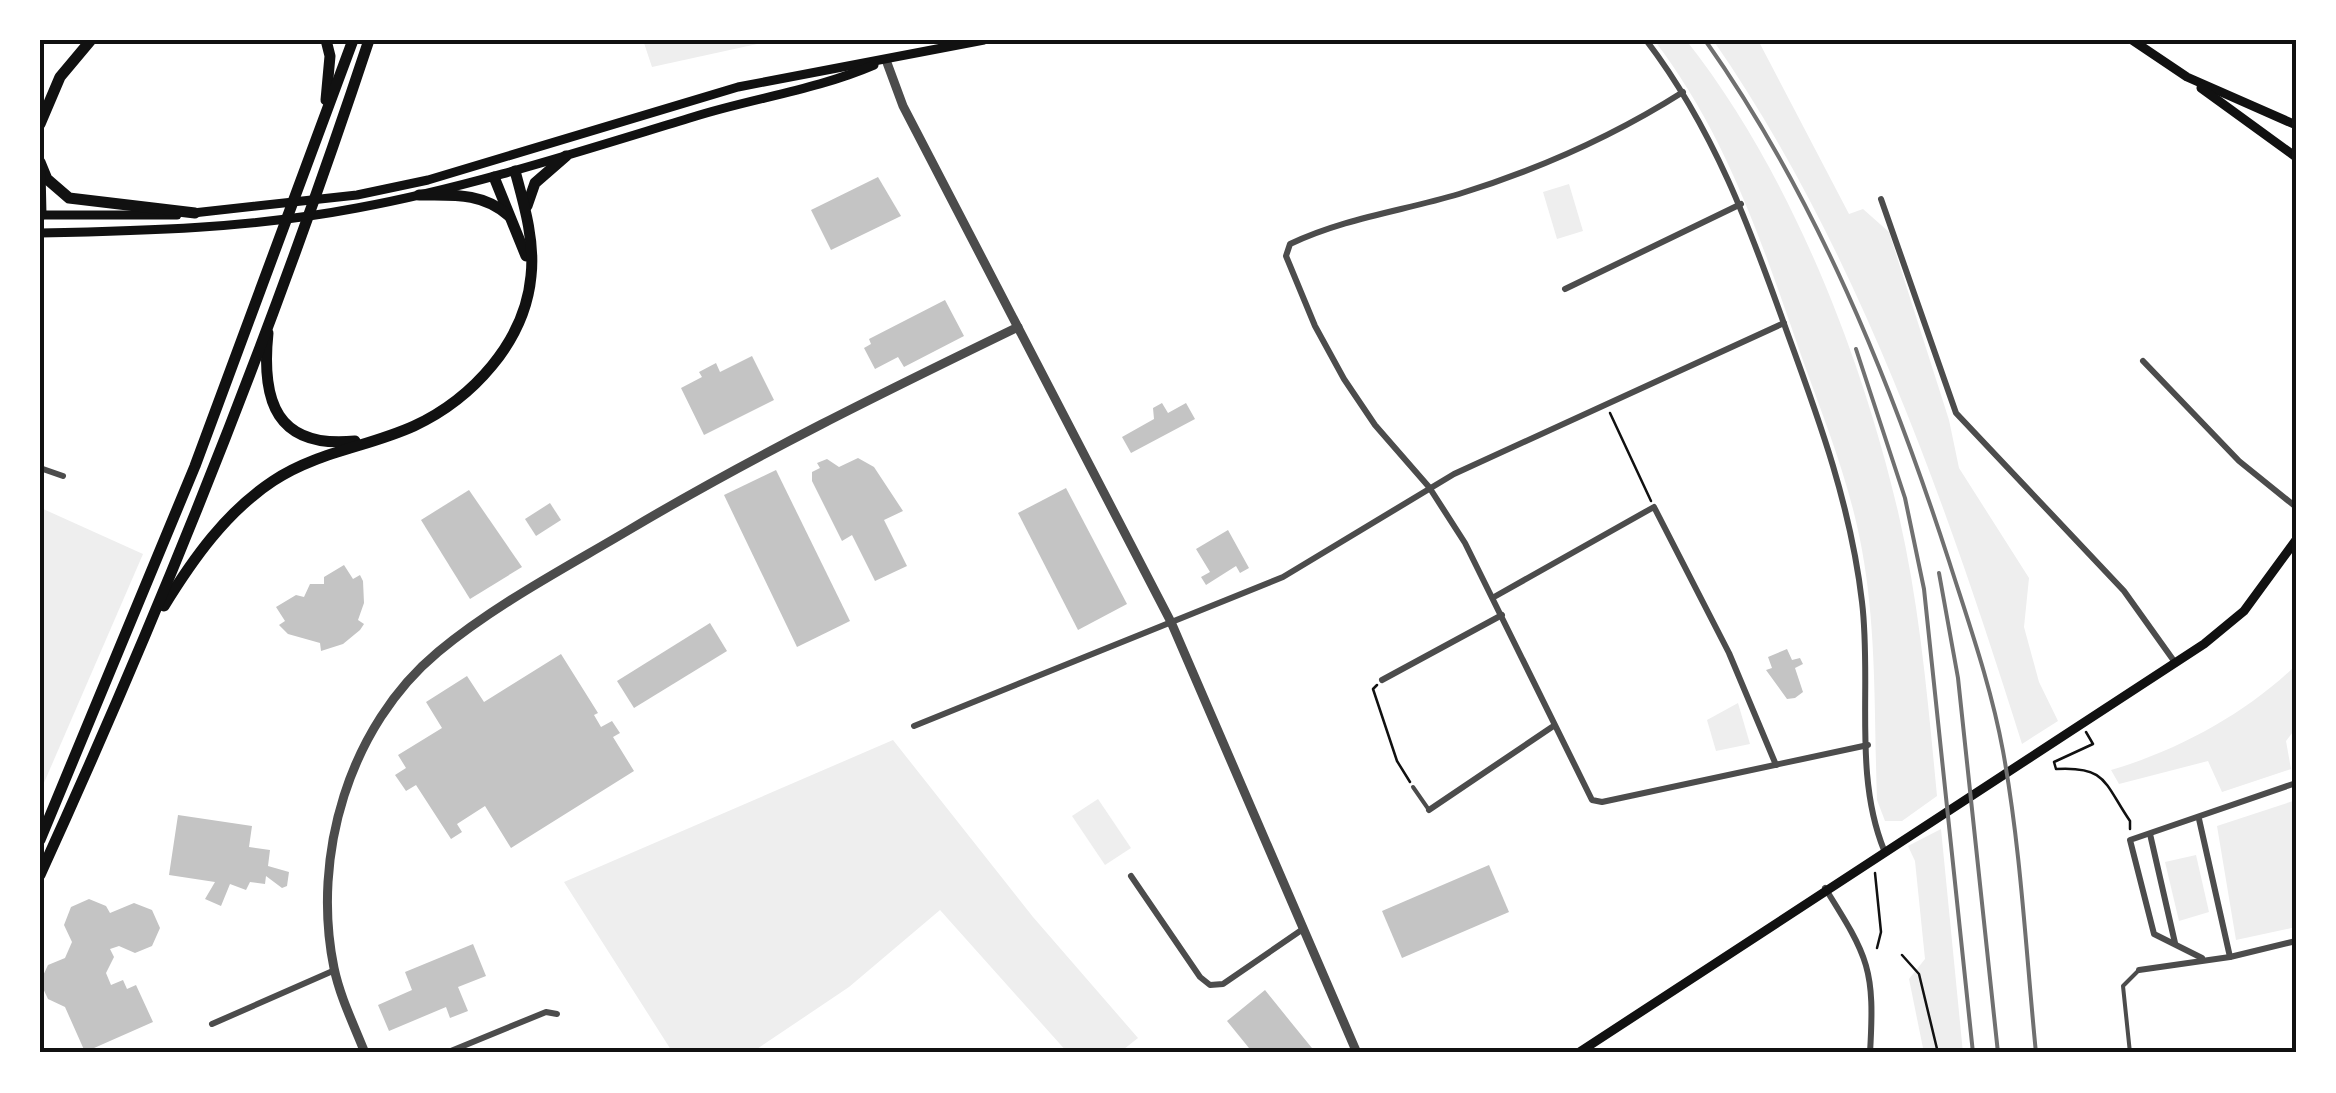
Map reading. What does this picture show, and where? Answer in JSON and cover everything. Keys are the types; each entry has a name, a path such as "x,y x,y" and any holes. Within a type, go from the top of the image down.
{"highway":[{"path":"40,124 60,77 91,40"},
{"path":"324,122 330,56 326,40"},
{"path":"40,840 195,466 353,40"},
{"path":"40,875 148,631 270,318 369,40"},
{"path":"526,215 535,183 566,156"},
{"path":"40,164 57,192 69,198 195,213"},
{"path":"40,164 40,216"},
{"path":"148,631 208,541 239,506 305,462 384,436 444,410 492,366 516,327 532,277 526,215 516,171"},
{"path":"494,177 532,277"},
{"path":"419,195 483,200 511,218"},
{"path":"270,318 265,364 270,400 280,420 318,442 384,436"}],"main road":[{"path":"40,216 195,213 357,195 504,160 720,92 984,40"},
{"path":"2132,40 2296,157"},
{"path":"40,233 252,222 353,209 516,171 739,104 838,80 886,60"},
{"path":"2186,77 2296,125"},
{"path":"504,160 516,171"},
{"path":"494,177 504,160"},
{"path":"1578,1053 2204,644 2244,611 2296,540"}],"street":[{"path":"1646,40 1683,92 1741,204 1830,453 1856,552 1866,656 1872,820 1884,850"},
{"path":"886,60 903,106 1171,622 1356,1053"},
{"path":"1683,92 1582,150 1459,194 1326,227 1285,249 1315,326 1344,379 1375,425 1429,487 1494,597 1552,727 1592,800 1602,802 1868,745"},
{"path":"1882,199 1956,414 2124,590 2174,661"},
{"path":"1565,289 1741,204"},
{"path":"914,726 1312,564 1429,487 1784,322"},
{"path":"365,1053 335,970 328,890 342,800 358,758 379,723 437,654 536,586 666,508 834,417 1018,327"},
{"path":"2143,360 2239,461 2296,507"},
{"path":"40,468 63,476"},
{"path":"1494,597 1654,507 1760,724 1776,766"},
{"path":"1382,680 1502,615"},
{"path":"1429,810 1552,727"},
{"path":"2202,958 2154,934 2130,840 2296,783"},
{"path":"2199,819 2230,957"},
{"path":"2150,834 2175,944"},
{"path":"1130,876 1200,977 1210,985 1223,984 1304,929"},
{"path":"1826,888 1857,936 1869,965 1870,1053"},
{"path":"2139,970 2230,957 2296,940"},
{"path":"212,1024 335,970"},
{"path":"446,1053 546,1012 557,1014"}],"lane":[{"path":"1413,787 1429,810"},
{"path":"2130,1053 2123,986 2139,970"}],"path":[{"path":"1606,404 1654,507"},
{"path":"1382,680 1373,689 1397,761 1413,787"},
{"path":"2086,733 2093,744 2054,762 2056,769 2086,767 2096,772 2130,821 2130,840"},
{"path":"1873,866 1881,932 1877,948"},
{"path":"1902,955 1919,974 1938,1053"}],"shaded area":[{"path":"643,40 776,40 652,67"},
{"path":"1654,40 1686,40 1758,147 1817,266 1865,392 1899,516 1913,585 1937,796 1902,821 1885,821 1877,800 1870,612 1862,550 1843,476 1740,191 1702,114"},
{"path":"1713,40 1758,40 1849,214 1863,209 1889,232 1949,420 1959,468 2029,578 2024,627 2039,682 2058,721 2022,744 1929,471 1854,291 1765,120"},
{"path":"1569,184 1583,231 1557,239 1543,192"},
{"path":"41,508 143,554 40,792 40,512"},
{"path":"2296,665 2296,728 2286,741 2291,769 2222,792 2208,761 2119,784 2111,770 2210,728 2256,699"},
{"path":"1738,703 1750,744 1716,751 1707,720"},
{"path":"893,740 1033,917 1138,1038 1119,1053 1068,1053 940,910 849,987 751,1053 673,1053 564,882"},
{"path":"1098,799 1131,848 1105,865 1072,816"},
{"path":"2296,800 2296,927 2236,940 2217,826"},
{"path":"1941,829 1963,1053 1924,1053 1909,979 1925,959 1915,861 1908,846"},
{"path":"2196,855 2209,912 2179,921 2165,862"}],"building":[{"path":"878,177 901,216 831,250 811,210"},
{"path":"945,300 964,336 904,367 898,357 875,369 864,348 871,344 869,339"},
{"path":"752,356 774,400 704,435 681,388 702,377 699,372 716,363 720,372"},
{"path":"1162,403 1168,413 1186,403 1195,419 1131,453 1122,437 1154,419 1153,408"},
{"path":"858,458 874,467 903,511 884,520 907,566 875,581 852,535 842,541 812,481 812,472 820,468 817,463 827,459 839,467"},
{"path":"776,470 850,621 797,647 724,495"},
{"path":"1066,488 1127,604 1078,630 1018,513"},
{"path":"469,490 522,567 470,599 421,520"},
{"path":"550,503 561,520 536,536 525,519"},
{"path":"1228,530 1249,568 1240,573 1236,566 1206,585 1201,577 1210,572 1196,549"},
{"path":"344,565 353,579 360,575 363,581 364,603 358,620 364,624 343,644 321,651 320,643 288,634 279,625 285,621 276,607 296,595 304,597 310,584 324,584 324,577"},
{"path":"710,623 727,651 634,708 617,681"},
{"path":"1787,649 1792,660 1800,658 1803,664 1795,668 1803,692 1787,699 1766,670 1772,668 1768,657"},
{"path":"561,654 598,713 594,715 601,727 612,721 620,733 613,737 634,771 511,848 485,806 457,824 462,832 451,839 416,785 406,791 395,775 406,768 398,755 442,728 426,702 467,676 484,702"},
{"path":"178,815 252,826 249,847 270,850 268,866 289,872 287,886 282,888 266,876 265,884 250,882 246,890 230,884 221,906 205,899 215,882 169,875"},
{"path":"1489,865 1509,912 1402,958 1382,911"},
{"path":"89,899 106,906 110,913 134,903 152,910 160,928 152,946 135,953 119,946 110,949 114,957 106,973 111,985 123,980 127,989 136,985 153,1022 85,1052 65,1007 48,999 40,982 48,965 65,958 72,942 64,925 71,907"},
{"path":"473,944 486,976 458,987 468,1011 450,1018 446,1007 389,1031 378,1005 412,990 405,972"},
{"path":"1265,990 1316,1053 1253,1053 1227,1021"}],"railway":[{"path":"1705,40 1782,162 1846,291 1902,425 1949,561 1986,679 2003,751 2019,864 2036,1053"},
{"path":"1856,349 1905,498 1924,589 1973,1053"},
{"path":"1939,573 1958,678 1998,1053"}]}
